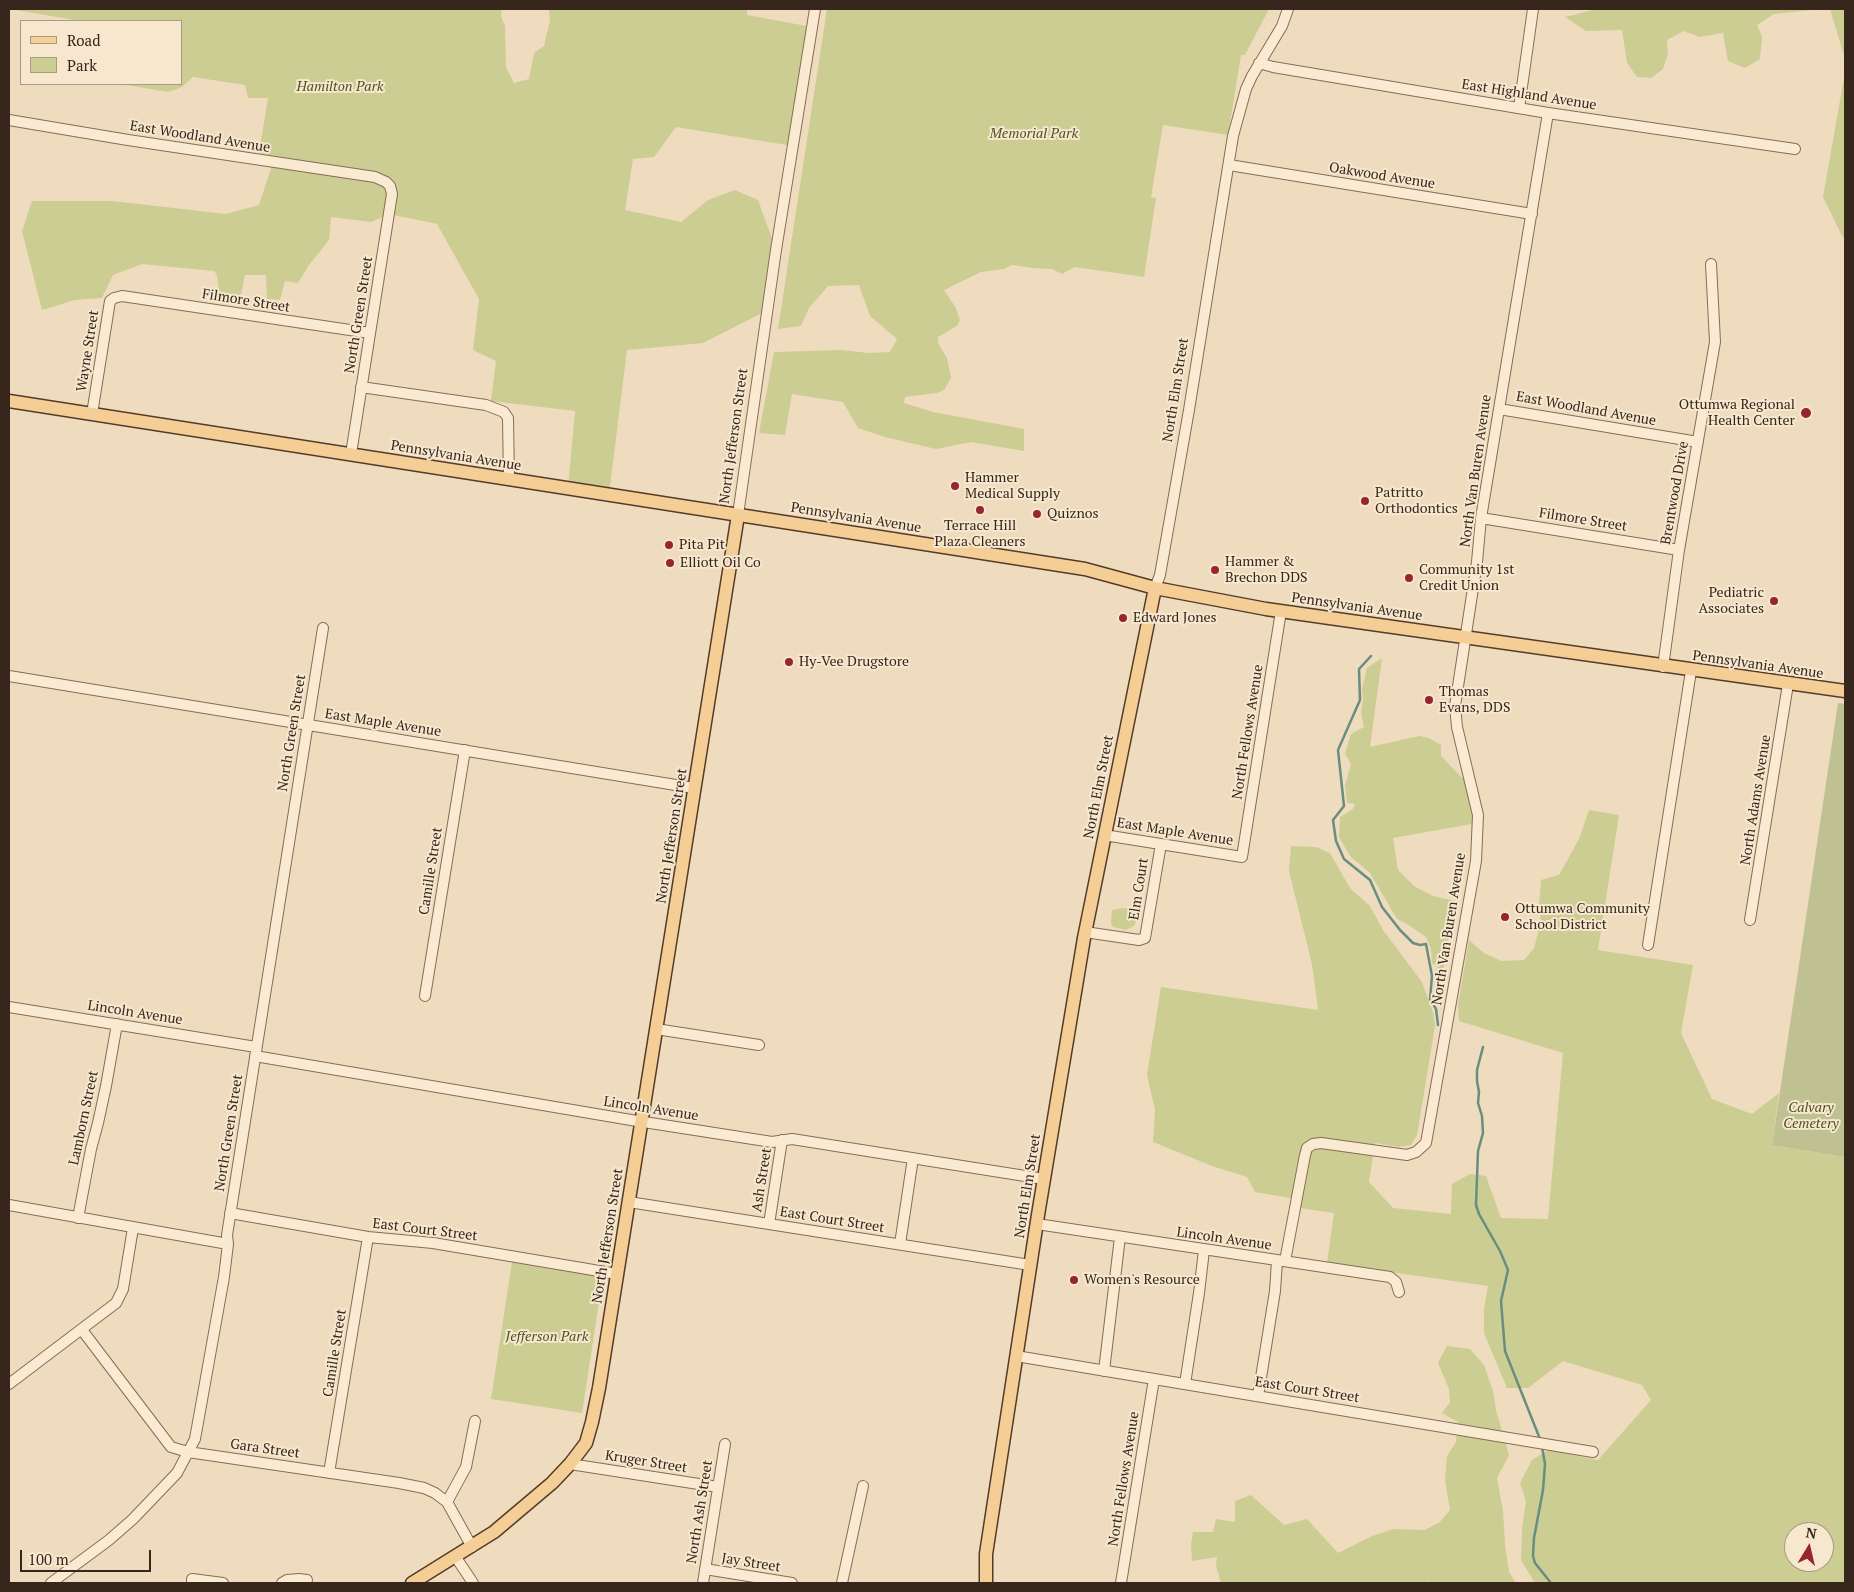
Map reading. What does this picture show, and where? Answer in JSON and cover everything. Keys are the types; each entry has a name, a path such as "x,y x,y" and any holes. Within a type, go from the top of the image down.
{"main road":[{"name":"Pennsylvania Avenue","path":"9,401 1085,569 1155,588 1281,612 1845,692"},
{"name":"North Jefferson Street","path":"412,1583 494,1532 552,1483 586,1443 592,1422 629,1202 738,515"},
{"name":"North Elm Street","path":"986,1583 986,1554 1016,1356 1085,932 1155,588"}],"street":[{"name":"North Jefferson Street","path":"738,515 776,250 815,9"},
{"name":"North Elm Street","path":"1155,588 1161,567 1233,136 1246,89 1282,26 1288,9"},
{"path":"1519,108 1534,9"},
{"name":"East Highland Avenue","path":"1260,63 1273,67 1548,113 1795,149"},
{"name":"North Van Buren Avenue","path":"1281,1261 1304,1154 1307,1148 1313,1144 1321,1143 1407,1155 1416,1152 1426,1143 1476,861 1478,815 1457,727 1455,706 1499,408 1548,113"},
{"name":"East Woodland Avenue","path":"9,120 375,177 386,182"},
{"name":"Oakwood Avenue","path":"1229,165 1532,214"},
{"name":"North Green Street","path":"351,454 392,194 390,186 386,182"},
{"name":"Brentwood Drive","path":"1663,667 1679,550 1714,342 1711,264"},
{"name":"Filmore Street","path":"118,297 370,333"},
{"name":"Wayne Street","path":"92,414 110,302 118,297"},
{"path":"361,388 486,406 504,412 508,418 509,479"},
{"name":"East Woodland Avenue","path":"1499,408 1698,442"},
{"name":"Filmore Street","path":"1482,518 1679,550"},
{"name":"North Fellows Avenue","path":"1242,857 1281,612"},
{"name":"North Green Street","path":"51,1583 110,1540 133,1519 176,1473 195,1438 228,1244 227,1235 230,1213 323,628"},
{"path":"1648,945 1691,671"},
{"name":"East Maple Avenue","path":"9,676 694,788"},
{"name":"North Adams Avenue","path":"1750,920 1788,684"},
{"name":"Camille Street","path":"426,996 465,750"},
{"name":"East Maple Avenue","path":"1104,835 1242,857"},
{"name":"Elm Court","path":"1085,932 1139,940 1145,938 1161,844"},
{"name":"Lincoln Avenue","path":"9,1007 116,1024 641,1122 772,1142 792,1139 1044,1179"},
{"name":"Lamborn Street","path":"78,1218 91,1149 106,1086 116,1024"},
{"path":"656,1029 759,1045"},
{"name":"Ash Street","path":"769,1224 782,1140"},
{"path":"900,1244 913,1158"},
{"name":"East Court Street","path":"629,1202 1030,1265"},
{"path":"9,1205 228,1244"},
{"name":"East Court Street","path":"230,1213 368,1237 433,1243 617,1274"},
{"name":"Lincoln Avenue","path":"1037,1224 1390,1277 1396,1282 1399,1292"},
{"path":"9,1384 82,1330 116,1302 122,1293 133,1228"},
{"name":"Camille Street","path":"329,1473 368,1237"},
{"path":"1104,1371 1120,1237"},
{"path":"1185,1384 1204,1250"},
{"path":"1258,1396 1281,1261"},
{"name":"Gara Street","path":"82,1330 171,1447 188,1452 424,1488 447,1502 472,1547"},
{"name":"East Court Street","path":"1016,1356 1593,1452"},
{"name":"North Fellows Avenue","path":"1121,1583 1154,1379"},
{"path":"447,1502 466,1467 474,1422"},
{"name":"North Ash Street","path":"703,1583 725,1444"},
{"name":"Kruger Street","path":"570,1464 718,1487"},
{"path":"842,1583 863,1486"},
{"path":"455,1556 474,1583"},
{"name":"Jay Street","path":"705,1569 792,1583"},
{"path":"192,1583 192,1579 223,1583"},
{"path":"282,1583 287,1580 308,1580"}],"green space":[{"name":"Hamilton Park","path":"9,9 502,9 501,16 505,26 506,67 514,83 529,79 534,53 544,46 550,20 549,9 747,9 747,15 812,27 793,146 676,127 654,157 633,159 625,210 681,222 708,200 735,190 758,200 776,250 768,310 703,343 627,350 609,495 568,488 575,411 491,401 496,361 473,350 479,299 437,224 389,214 371,222 331,217 329,240 309,265 298,283 285,281 280,300 267,299 266,275 245,275 241,295 219,292 217,275 214,271 142,264 113,275 102,298 75,300 42,310 22,231 32,201 112,201 226,214 259,205 275,156 259,153 268,98 248,98 245,85 193,77 182,87 168,92 127,85 182,85 182,20 75,20"},
{"name":"Memorial Park","path":"827,9 1269,9 1245,55 1241,55 1228,135 1163,125 1151,197 1156,198 1144,277 1074,267 1062,274 1052,269 1012,265 1004,269 981,272 944,290 956,308 960,320 957,326 938,337 938,343 947,358 951,378 944,390 937,393 905,397 904,403 933,412 1024,429 1024,451 971,442 936,449 885,437 858,428 843,402 792,394 785,435 759,433 774,352 842,350 868,353 890,352 897,339 870,316 859,285 828,286 809,308 801,326 778,329"},
{"path":"1597,9 1822,9 1774,14 1757,25 1762,37 1760,59 1745,68 1728,61 1723,33 1699,37 1684,31 1667,40 1668,53 1663,69 1651,78 1637,77 1627,63 1622,30 1586,31 1565,17"},
{"path":"1830,9 1845,9 1845,59"},
{"path":"1845,72 1845,238 1842,236 1823,197"},
{"path":"1382,658 1370,747 1419,736 1429,738 1441,745 1441,756 1471,787 1477,823 1393,838 1398,870 1414,886 1433,896 1455,901 1443,972 1432,963 1431,949 1426,937 1397,919 1370,873 1350,856 1339,837 1340,817 1353,809 1355,804 1347,803 1345,785 1351,764 1345,754 1351,734 1364,727 1361,712 1362,689 1367,668"},
{"name":"Calvary Cemetery","path":"1838,703 1845,704 1845,1157 1772,1145"},
{"path":"1589,810 1619,815 1598,950 1693,965 1681,1033 1712,1099 1752,1114 1779,1093 1772,1145 1845,1157 1845,1583 1535,1583 1521,1560 1522,1529 1526,1501 1520,1483 1532,1460 1548,1450 1598,1460 1651,1400 1642,1385 1563,1361 1528,1388 1507,1388 1484,1333 1484,1309 1488,1286 1327,1263 1334,1213 1300,1208 1301,1200 1255,1192 1247,1177 1212,1166 1153,1142 1155,1110 1147,1075 1161,987 1318,1010 1312,964 1289,871 1291,846 1316,847 1330,853 1350,888 1370,906 1383,930 1422,982 1433,1012 1435,1026 1417,1135 1411,1145 1399,1147 1375,1143 1369,1182 1393,1208 1451,1214 1452,1184 1470,1174 1486,1176 1501,1218 1548,1219 1563,1053 1459,1021 1458,1005 1469,940 1484,953 1501,961 1524,960 1534,948 1541,922 1539,905 1541,880 1559,875 1579,839"},
{"path":"1124,908 1136,910 1137,912 1135,925 1126,930 1113,927 1111,924 1112,910"},
{"name":"Jefferson Park","path":"512,1262 603,1276 582,1413 491,1399"},
{"path":"1447,1346 1470,1349 1484,1365 1493,1391 1496,1410 1509,1455 1497,1478 1503,1511 1509,1572 1516,1583 1431,1583 1428,1581 1424,1583 1221,1583 1216,1566 1217,1557 1192,1561 1191,1544 1193,1532 1213,1532 1216,1519 1235,1522 1235,1501 1251,1495 1284,1525 1307,1519 1338,1553 1370,1537 1393,1529 1425,1530 1440,1522 1450,1510 1445,1480 1447,1456 1456,1442 1458,1422 1442,1413 1450,1402 1449,1389 1438,1363"}],"waterway":[{"path":"1371,656 1359,669 1360,700 1338,750 1344,806 1333,820 1336,841 1344,859 1370,880 1382,907 1400,930 1413,943 1426,944 1432,976 1430,999 1436,1009 1438,1025"},
{"path":"1483,1047 1477,1070 1478,1103 1482,1116 1483,1133 1478,1151 1476,1205 1508,1270 1501,1301 1505,1351 1540,1439"},
{"path":"1542,1447 1545,1464 1543,1490 1534,1538 1533,1556 1535,1563 1551,1583"}],"place":[{"name":"Ottumwa Regional Health Center","path":"1806,413"},
{"name":"Hammer Medical Supply","path":"955,486"},
{"name":"Patritto Orthodontics","path":"1365,501"},
{"name":"Terrace Hill Plaza Cleaners","path":"980,510"},
{"name":"Quiznos","path":"1037,514"},
{"name":"Pita Pit","path":"669,545"},
{"name":"Elliott Oil Co","path":"670,563"},
{"name":"Hammer & Brechon DDS","path":"1215,570"},
{"name":"Community 1st Credit Union","path":"1409,578"},
{"name":"Pediatric Associates","path":"1774,601"},
{"name":"Edward Jones","path":"1123,618"},
{"name":"Hy-Vee Drugstore","path":"789,662"},
{"name":"Thomas Evans, DDS","path":"1429,700"},
{"name":"Ottumwa Community School District","path":"1505,917"},
{"name":"Women's Resource","path":"1074,1280"}]}
